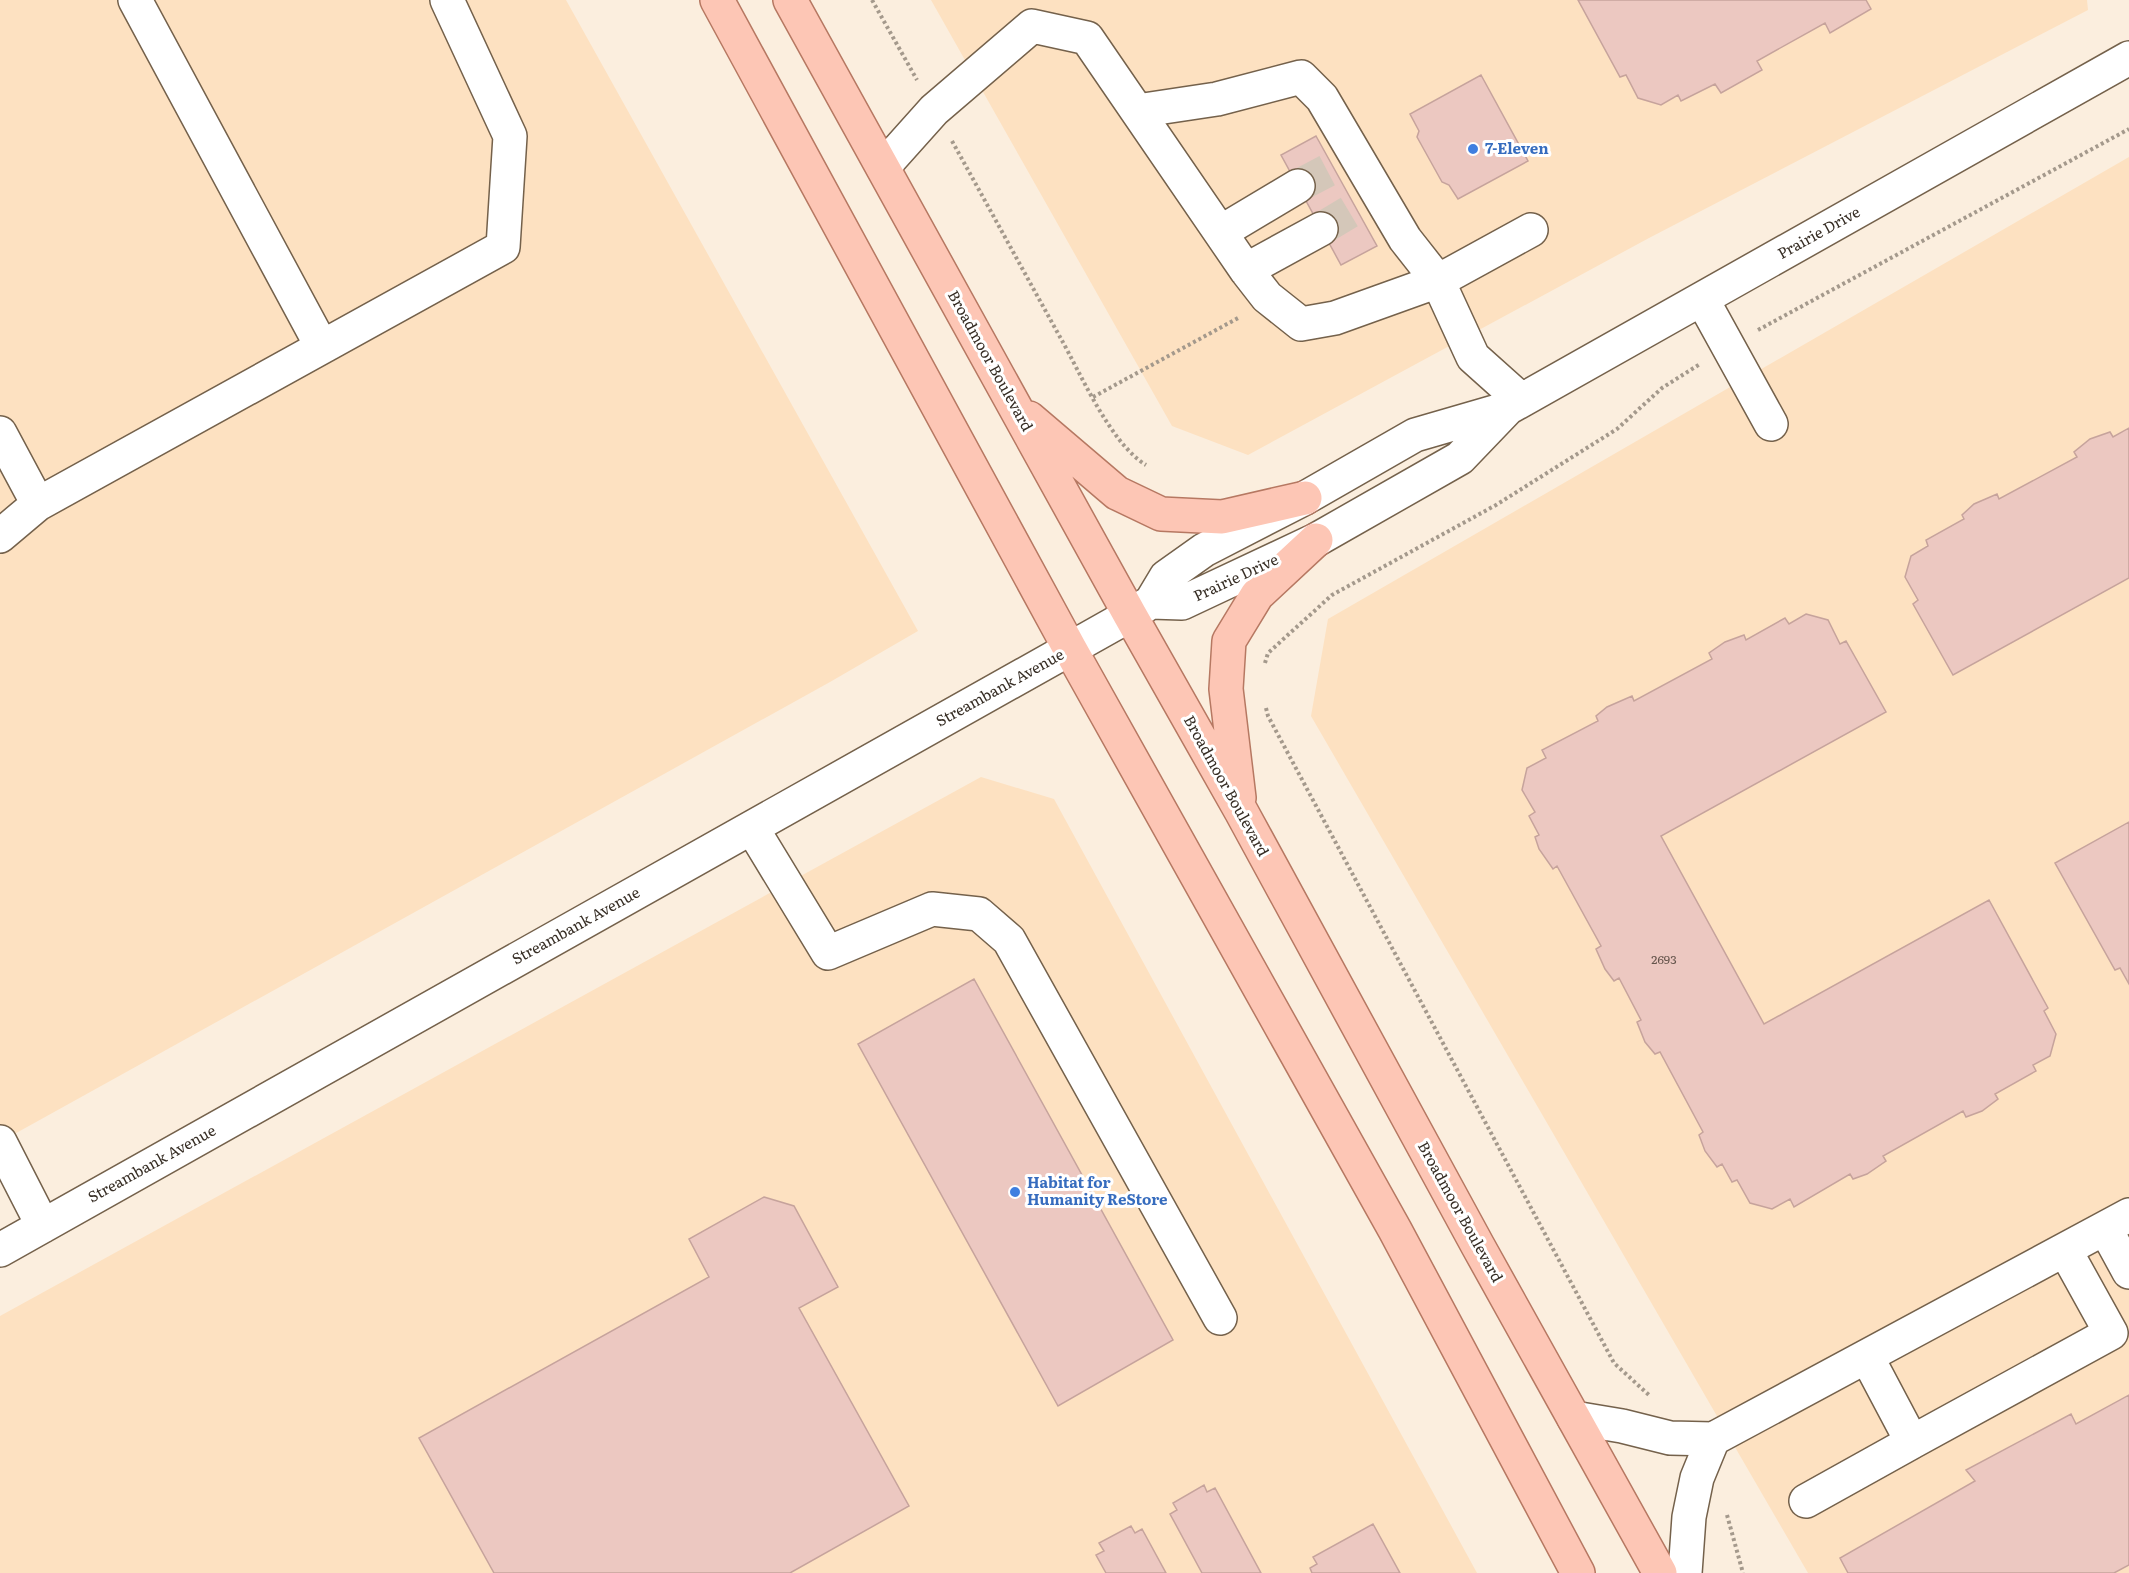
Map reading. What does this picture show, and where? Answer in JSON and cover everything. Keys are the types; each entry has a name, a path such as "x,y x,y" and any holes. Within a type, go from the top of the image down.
{"main road":[{"path":"717,0 1070,649 1395,1230 1578,1573"},
{"name":"Broadmoor Boulevard","path":"790,0 1013,405 1140,608 1240,811 1660,1573"},
{"path":"1013,405 1117,493 1161,514 1222,517 1305,498"},
{"path":"1240,811 1226,689 1228,641 1257,595 1316,540"}],"street":[{"path":"135,0 322,347"},
{"path":"0,536 38,504 503,247 510,136 447,0"},
{"path":"884,167 934,110 1032,26 1088,38 1246,270 1271,301 1301,324 1335,318 1438,280 1531,230"},
{"name":"Prairie Drive","path":"1140,608 1166,577 1204,550 1305,498 1415,435 1515,404 2129,58"},
{"path":"1137,111 1217,99 1301,77 1322,98 1345,161 1368,202 1405,239 1438,280 1473,357 1515,404"},
{"path":"1221,232 1298,186"},
{"path":"1246,270 1321,229"},
{"path":"1702,299 1771,424"},
{"name":"Prairie Drive","path":"1140,608 1182,603 1316,540 1460,458 1515,404"},
{"path":"0,433 38,504"},
{"name":"Streambank Avenue","path":"0,1250 1140,608"},
{"path":"752,828 828,953 932,909 979,914 1009,940 1220,1318"},
{"path":"0,1142 43,1226"},
{"path":"1574,1418 1622,1426 1670,1438 1713,1439 2117,1222 2129,1272"},
{"path":"1806,1501 2111,1333 2065,1250"},
{"path":"1867,1357 1912,1442"},
{"path":"1685,1573 1689,1517 1697,1478 1713,1439"}],"path":[{"path":"872,0 915,77"},
{"path":"1262,671 1268,653 1332,595 1496,505 1617,429 1662,388 1727,347 2129,129"},
{"path":"955,147 1093,397 1118,438 1137,459 1147,465"},
{"path":"1093,397 1271,301"},
{"path":"1264,698 1268,716 1614,1363 1654,1399"},
{"path":"1697,1478 1723,1498 1743,1573"}],"shaded area":[{"path":"0,0 566,0 918,631 0,1142"},
{"path":"931,0 2087,0 2088,10 1649,238 1248,455 1172,426"},
{"path":"2129,157 2129,1573 1808,1573 1311,716 1328,619"},
{"path":"981,777 1054,799 1477,1573 0,1573 0,1316"}],"building":[{"path":"1578,0 1866,0 1871,9 1830,33 1825,23 1757,61 1762,70 1721,93 1715,84 1681,101 1678,95 1661,105 1638,98 1626,75 1620,77"},
{"name":"7-Eleven","path":"1481,75 1528,161 1458,199 1449,185 1442,182 1417,137 1419,131 1410,114"},
{"path":"1316,136 1377,246 1341,265 1281,155"},
{"path":"2129,428 2129,578 1953,675 1913,604 1918,600 1905,577 1911,556 1928,546 1926,540 1964,519 1962,515 1974,504 1997,494 1999,499 2077,457 2074,452 2090,439 2110,432 2113,437"},
{"path":"1806,614 1828,620 1840,644 1846,641 1886,712 1661,836 1764,1024 1989,900 2048,1008 2044,1011 2056,1034 2050,1056 2033,1065 2036,1071 1995,1094 1998,1099 1982,1111 1966,1117 1963,1111 1883,1156 1886,1161 1867,1174 1853,1179 1850,1174 1794,1207 1790,1199 1772,1209 1750,1203 1737,1180 1732,1182 1722,1164 1717,1167 1705,1151 1699,1135 1703,1132 1660,1052 1655,1054 1645,1042 1637,1022 1641,1020 1619,978 1614,981 1605,969 1596,949 1601,946 1557,866 1553,869 1539,849 1535,837 1539,835 1529,816 1535,812 1522,790 1527,768 1546,758 1542,750 1598,721 1596,716 1607,707 1632,696 1634,701 1712,659 1709,653 1725,642 1744,635 1746,640 1785,618 1789,624"},
{"path":"2129,822 2129,984 2120,968 2115,970 2055,863"},
{"name":"Habitat for Humanity ReStore","path":"974,979 1173,1340 1058,1406 858,1044"},
{"path":"764,1197 794,1206 838,1287 799,1308 909,1506 790,1573 494,1573 419,1438 709,1277 689,1239"},
{"path":"2129,1395 2129,1565 2114,1573 1848,1573 1840,1558 1975,1481 1966,1470 2071,1414 2076,1424"},
{"path":"1204,1485 1207,1492 1215,1488 1261,1573 1202,1573 1170,1514 1177,1510 1173,1503"},
{"path":"1373,1524 1400,1573 1312,1573 1310,1568 1317,1564 1313,1557"},
{"path":"1131,1526 1135,1533 1142,1529 1166,1573 1106,1573 1096,1555 1104,1551 1099,1543"}],"tunnel":[{"path":"1298,186 1334,167"},
{"path":"1321,229 1356,208"}],"place":[{"name":"7-Eleven","path":"1473,149"},
{"name":"Habitat for Humanity ReStore","path":"1015,1192"}]}
